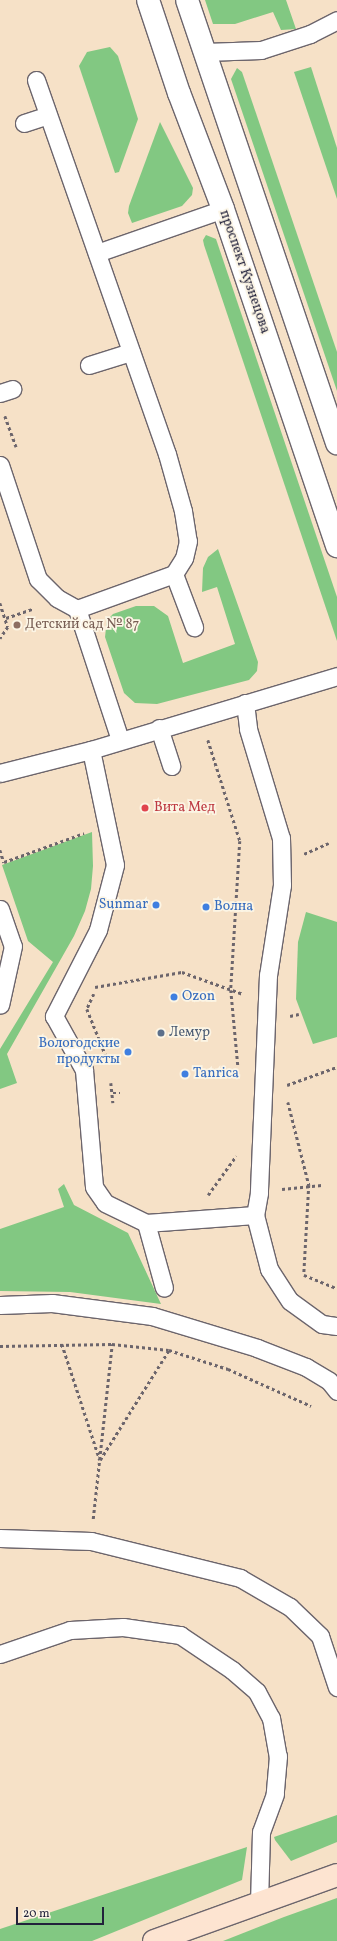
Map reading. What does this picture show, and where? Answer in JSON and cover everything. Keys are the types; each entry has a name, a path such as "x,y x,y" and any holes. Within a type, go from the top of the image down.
{"main road":[{"path":"154,1941 337,1875"}],"street":[{"name":"проспект Кузнецова","path":"148,0 179,93 223,209 337,546"},
{"path":"188,0 337,443"}],"lane":[{"path":"205,52 261,50 310,34 337,20"},
{"path":"36,80 167,454 184,511 188,541 184,558 174,574 77,609"},
{"path":"24,123 48,115"},
{"path":"97,253 223,209"},
{"path":"90,365 131,352"},
{"path":"0,465 38,579 57,598 77,609 120,740"},
{"path":"174,574 194,627"},
{"path":"0,774 90,750 159,728 337,676"},
{"path":"245,703 248,729 280,838 281,877 268,975 260,1193 255,1215 269,1269 290,1302 322,1324 337,1326"},
{"path":"159,728 171,766"},
{"path":"90,750 115,865 98,930 54,1016 84,1070 94,1187 105,1203 146,1223 255,1215"},
{"path":"0,909 13,946 0,1005"},
{"path":"146,1223 164,1288"},
{"path":"0,1305 52,1303 152,1316 257,1348 306,1367 329,1381 337,1391"},
{"path":"0,1538 91,1541 240,1578 290,1607 320,1636 337,1686"},
{"path":"0,1654 70,1630 123,1627 180,1635 232,1670 257,1692 271,1718 278,1756 275,1794 261,1832 259,1902"},
{"path":"320,1636 337,1641"}],"path":[{"path":"0,604 8,627 0,639"},
{"path":"6,618 32,609"},
{"path":"239,1072 231,990 240,841 207,741 248,729"},
{"path":"0,850 4,862 92,830"},
{"path":"106,1059 87,1009 98,988 182,972 231,990"},
{"path":"284,1087 337,1066"},
{"path":"110,1079 113,1093 112,1108"},
{"path":"113,1093 120,1093"},
{"path":"286,1094 309,1185 304,1275 337,1288"},
{"path":"207,1197 238,1153"},
{"path":"62,1344 100,1460"},
{"path":"91,1541 112,1344"},
{"path":"0,1346 112,1344 169,1350 228,1369 311,1406"},
{"path":"100,1460 169,1350"}],"green space":[{"path":"205,0 286,0 296,29 281,30 273,12 235,24 213,24"},
{"path":"110,47 118,56 138,119 119,172 115,173 79,66 87,52"},
{"path":"311,67 337,148 337,199 294,72"},
{"path":"237,68 242,72 337,352 337,391 231,79"},
{"path":"160,122 193,188 192,195 182,206 132,223 128,213 129,206"},
{"path":"206,235 216,239 337,597 337,641 204,245 203,240"},
{"path":"218,549 258,662 257,671 249,680 157,704 135,703 124,693 105,637 107,620 113,614 136,606 154,606 168,616 183,663 235,644 217,587 202,592 203,568 208,557"},
{"path":"92,832 93,866 91,889 85,911 74,936 7,1054 17,1083 0,1089 0,1049 53,962 28,941 2,865"},
{"path":"306,912 337,922 337,1037 313,1044 296,999 298,942"},
{"path":"64,1184 74,1205 128,1233 161,1304 70,1292 0,1291 0,1229 64,1207 58,1189"},
{"path":"337,1815 337,1842 291,1861 275,1840 274,1837"},
{"path":"247,1847 242,1880 92,1941 0,1941 0,1929"},
{"path":"337,1898 337,1941 223,1941 284,1917"}],"place":[{"name":"Детский сад № 87","path":"17,625"},
{"name":"Вита Мед","path":"145,808"},
{"name":"Sunmar","path":"156,905"},
{"name":"Волна","path":"206,907"},
{"name":"Ozon","path":"174,997"},
{"name":"Лемур","path":"161,1033"},
{"name":"Вологодские продукты","path":"128,1052"},
{"name":"Tanrica","path":"185,1074"}]}
